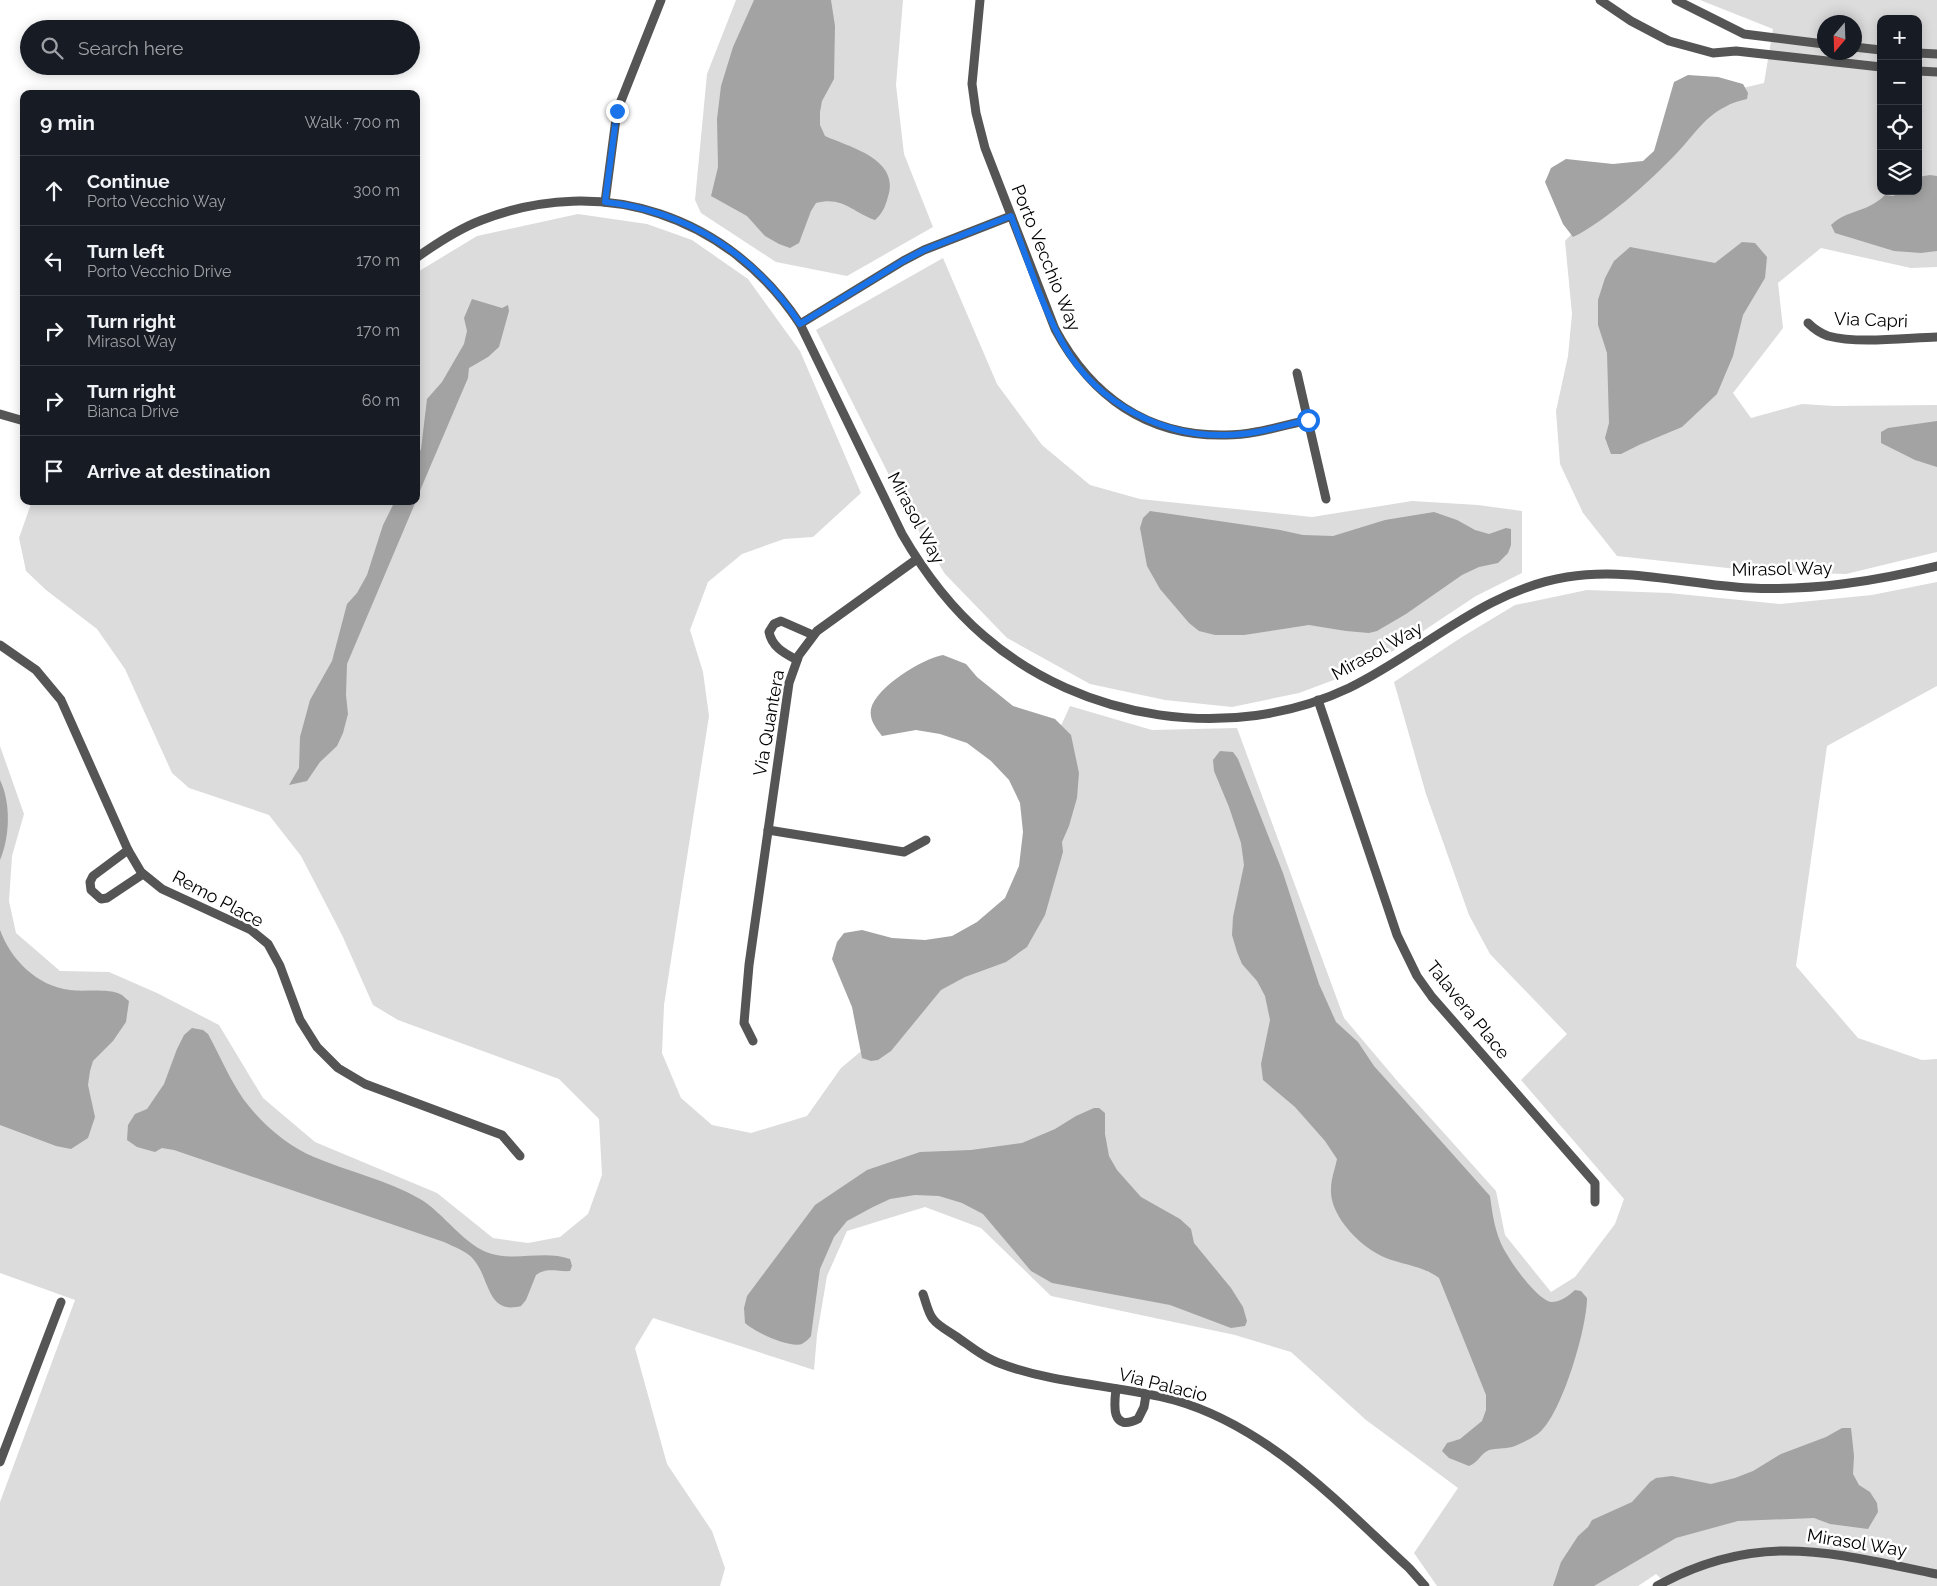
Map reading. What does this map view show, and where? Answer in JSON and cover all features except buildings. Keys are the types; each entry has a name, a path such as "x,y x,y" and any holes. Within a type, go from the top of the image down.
{"street":[{"path":"605,202 617,111 661,0"},
{"name":"Porto Vecchio Way","path":"980,0 972,84 976,112 985,148 1055,329 1082,371 1111,398 1145,419 1183,432 1227,436 1252,433 1308,420"},
{"path":"1600,0 1631,21 1669,41 1687,47 1713,53 1736,51 1877,67"},
{"path":"1676,0 1744,34 1817,43"},
{"path":"1862,48 1877,50"},
{"path":"1922,53 1937,54"},
{"path":"1922,71 1937,72"},
{"name":"Mirasol Way","path":"420,255 456,232 505,211 550,202 577,200 605,202 648,210 690,225 710,236 735,253 763,277 800,324 902,534 931,579 957,610 1003,651 1049,680 1097,700 1157,715 1205,718 1259,715 1318,700 1372,676 1498,598 1545,582 1567,577 1617,574 1719,586 1811,587 1881,579 1937,566"},
{"path":"800,324 924,250 1011,216"},
{"name":"Via Capri","path":"1808,323 1818,332 1829,336 1858,340 1937,337"},
{"path":"1297,373 1326,499"},
{"path":"0,414 20,421"},
{"name":"Via Quantera","path":"753,1041 744,1023 749,965 789,683 797,660 814,635 826,623 917,559"},
{"path":"797,660 781,652 770,640 769,632 774,624 781,621 814,635"},
{"name":"Remo Place","path":"0,644 36,670 61,700 128,850 143,874 162,889 251,930 268,944 280,966 300,1020 317,1047 338,1068 365,1084 502,1135 520,1156"},
{"name":"Talavera Place","path":"1318,700 1397,935 1417,976 1432,997 1594,1183 1595,1202"},
{"path":"768,830 904,852 926,840"},
{"path":"128,850 93,876 90,882 91,890 101,899 107,898 143,874"},
{"name":"Via Palacio","path":"923,1294 933,1319 975,1350 998,1363 1037,1373 1173,1400 1209,1412 1270,1446 1298,1467 1409,1568 1426,1586"},
{"path":"0,1462 61,1302"},
{"path":"1116,1389 1114,1412 1116,1417 1127,1422 1138,1419 1144,1407 1146,1394"},
{"name":"Mirasol Way","path":"1657,1586 1693,1568 1719,1559 1772,1550 1822,1552 1937,1574"}],"shaded area":[{"path":"736,0 903,0 896,85 904,154 933,227 847,276 776,262 701,213 695,200 707,74"},
{"path":"754,0 831,0 835,26 834,79 822,101 820,125 825,136 869,156 879,162 886,171 890,181 889,193 883,211 875,220 840,203 825,201 816,203 799,243 790,248 765,236 747,216 711,196 718,167 717,119 721,86 733,47"},
{"path":"1700,0 1937,0 1937,267 1911,268 1821,248 1778,283 1783,328 1733,393 1751,418 1802,404 1834,406 1937,405 1937,552 1846,574 1755,571 1617,556 1583,513 1560,464 1556,411 1568,356 1572,314 1565,241 1593,211 1726,92 1764,83 1773,29"},
{"path":"1688,75 1718,77 1743,84 1748,93 1747,99 1730,104 1717,111 1653,177 1599,222 1573,237 1563,224 1545,182 1551,168 1566,159 1613,164 1643,161 1654,151 1674,82"},
{"path":"1922,176 1937,176 1937,251 1921,253 1894,251 1835,233 1831,225 1837,220 1871,205 1885,195 1922,195"},
{"path":"578,214 647,224 692,240 748,279 800,351 861,493 813,537 784,539 742,554 708,582 690,630 703,672 709,716 664,1005 662,1053 681,1098 712,1125 751,1133 807,1116 841,1068 991,943 1039,852 1049,752 1070,706 1152,730 1237,728 1344,1018 1399,1083 1496,1191 1505,1235 1551,1292 1575,1277 1615,1224 1624,1199 1521,1080 1567,1034 1490,954 1469,915 1426,794 1394,682 1515,605 1587,590 1669,593 1780,604 1872,595 1937,582 1937,686 1827,746 1796,966 1858,1038 1922,1060 1937,1059 1937,1586 1669,1586 1656,1574 1638,1586 1437,1586 1414,1553 1458,1488 1366,1420 1291,1352 1235,1335 1051,1296 981,1228 925,1207 847,1231 827,1276 817,1335 814,1370 653,1318 635,1348 667,1464 712,1531 725,1568 720,1586 0,1586 0,1502 75,1300 0,1273 0,746 24,814 12,856 9,901 16,933 60,971 109,972 157,993 219,1025 263,1098 315,1142 437,1193 493,1238 528,1243 560,1237 588,1214 602,1175 599,1119 559,1079 398,1020 373,1005 342,935 301,856 269,815 189,788 172,773 125,669 97,629 46,590 26,571 19,538 31,505 420,505 420,271 477,236"},
{"path":"1742,242 1755,243 1767,257 1765,278 1743,315 1733,356 1717,394 1682,427 1621,454 1611,454 1605,438 1609,423 1607,353 1598,325 1598,300 1605,278 1614,261 1630,247 1715,263"},
{"path":"943,258 997,384 1042,445 1090,485 1140,499 1312,517 1412,501 1478,505 1522,511 1522,573 1476,596 1393,651 1339,678 1299,693 1232,707 1165,700 1090,684 1007,638 945,574 909,515 816,330"},
{"path":"472,299 502,308 508,305 509,311 499,347 488,357 469,368 468,378 420,491 420,451 427,399 442,382 464,344 467,331 464,318"},
{"path":"1937,421 1937,467 1915,460 1881,443 1881,432 1888,428"},
{"path":"393,505 414,505 347,664 346,695 348,714 343,733 337,746 320,762 307,781 289,785 299,768 300,737 310,700 332,661 347,604 357,593 367,575 383,525"},
{"path":"1150,511 1303,535 1333,536 1385,520 1434,512 1489,534 1506,528 1511,529 1511,545 1508,553 1498,563 1479,567 1462,575 1406,614 1377,631 1369,633 1346,631 1309,625 1244,635 1215,635 1199,631 1189,623 1160,589 1147,566 1140,528 1143,518"},
{"path":"943,655 966,664 977,677 1013,706 1055,719 1071,735 1079,773 1077,798 1062,842 1063,852 1045,915 1027,947 1006,962 965,977 941,990 891,1051 878,1060 871,1061 862,1058 852,1007 832,959 837,942 844,933 862,930 892,938 925,940 952,936 977,922 1005,898 1019,866 1023,832 1020,803 1009,780 991,761 967,743 940,734 916,730 882,736 872,720 871,709 881,692 890,683 912,668"},
{"path":"1220,751 1233,752 1238,759 1283,873 1319,984 1336,1022 1358,1042 1374,1066 1490,1196 1495,1224 1503,1248 1514,1266 1537,1294 1551,1302 1555,1302 1575,1290 1581,1291 1587,1298 1583,1328 1572,1367 1558,1405 1550,1420 1532,1438 1512,1447 1489,1450 1469,1466 1449,1458 1442,1451 1447,1443 1460,1439 1482,1421 1486,1410 1486,1395 1439,1278 1426,1271 1377,1254 1349,1230 1335,1210 1332,1199 1331,1189 1337,1159 1325,1141 1295,1107 1263,1080 1261,1064 1270,1020 1265,996 1257,981 1242,964 1232,935 1233,917 1244,865 1241,843 1214,771 1213,760"},
{"path":"0,780 6,799 8,820 6,841 0,860"},
{"path":"0,930 18,961 36,977 58,988 115,992 129,1001 126,1022 113,1041 93,1061 90,1071 88,1085 95,1117 88,1138 71,1149 56,1146 0,1125"},
{"path":"192,1028 203,1030 208,1034 244,1100 267,1126 294,1147 314,1157 381,1181 420,1199 437,1212 463,1237 482,1250 502,1256 560,1256 570,1259 572,1266 570,1271 548,1270 536,1275 526,1300 521,1306 510,1307 502,1305 491,1294 474,1260 464,1252 444,1242 174,1150 162,1148 155,1152 137,1147 127,1140 128,1125 135,1114 147,1109 164,1084 184,1035"},
{"path":"1094,1108 1099,1108 1105,1113 1105,1134 1109,1156 1117,1170 1141,1197 1180,1219 1191,1229 1194,1243 1231,1288 1243,1307 1247,1321 1245,1326 1231,1328 1170,1305 1052,1283 1031,1271 983,1214 962,1203 939,1196 915,1195 890,1199 873,1207 847,1221 834,1237 820,1269 811,1336 802,1344 789,1344 764,1335 745,1323 744,1308 747,1296 815,1205 867,1170 920,1152 971,1150 1022,1143 1055,1129"},
{"path":"1842,1428 1851,1428 1854,1456 1853,1474 1859,1485 1870,1492 1877,1503 1878,1512 1868,1529 1830,1524 1814,1518 1738,1521 1676,1538 1594,1586 1553,1586 1561,1562 1578,1536 1588,1527 1592,1520 1632,1502 1656,1478 1672,1476 1711,1484 1735,1478 1753,1471 1781,1454 1826,1437"}],"route":[{"path":"617,111 605,202 622,204 669,216 710,236 729,248 763,277 800,324 924,250 1011,216 1055,329 1067,351 1095,385 1127,410 1163,426 1183,432 1207,435 1227,436 1252,433 1308,420"}]}
